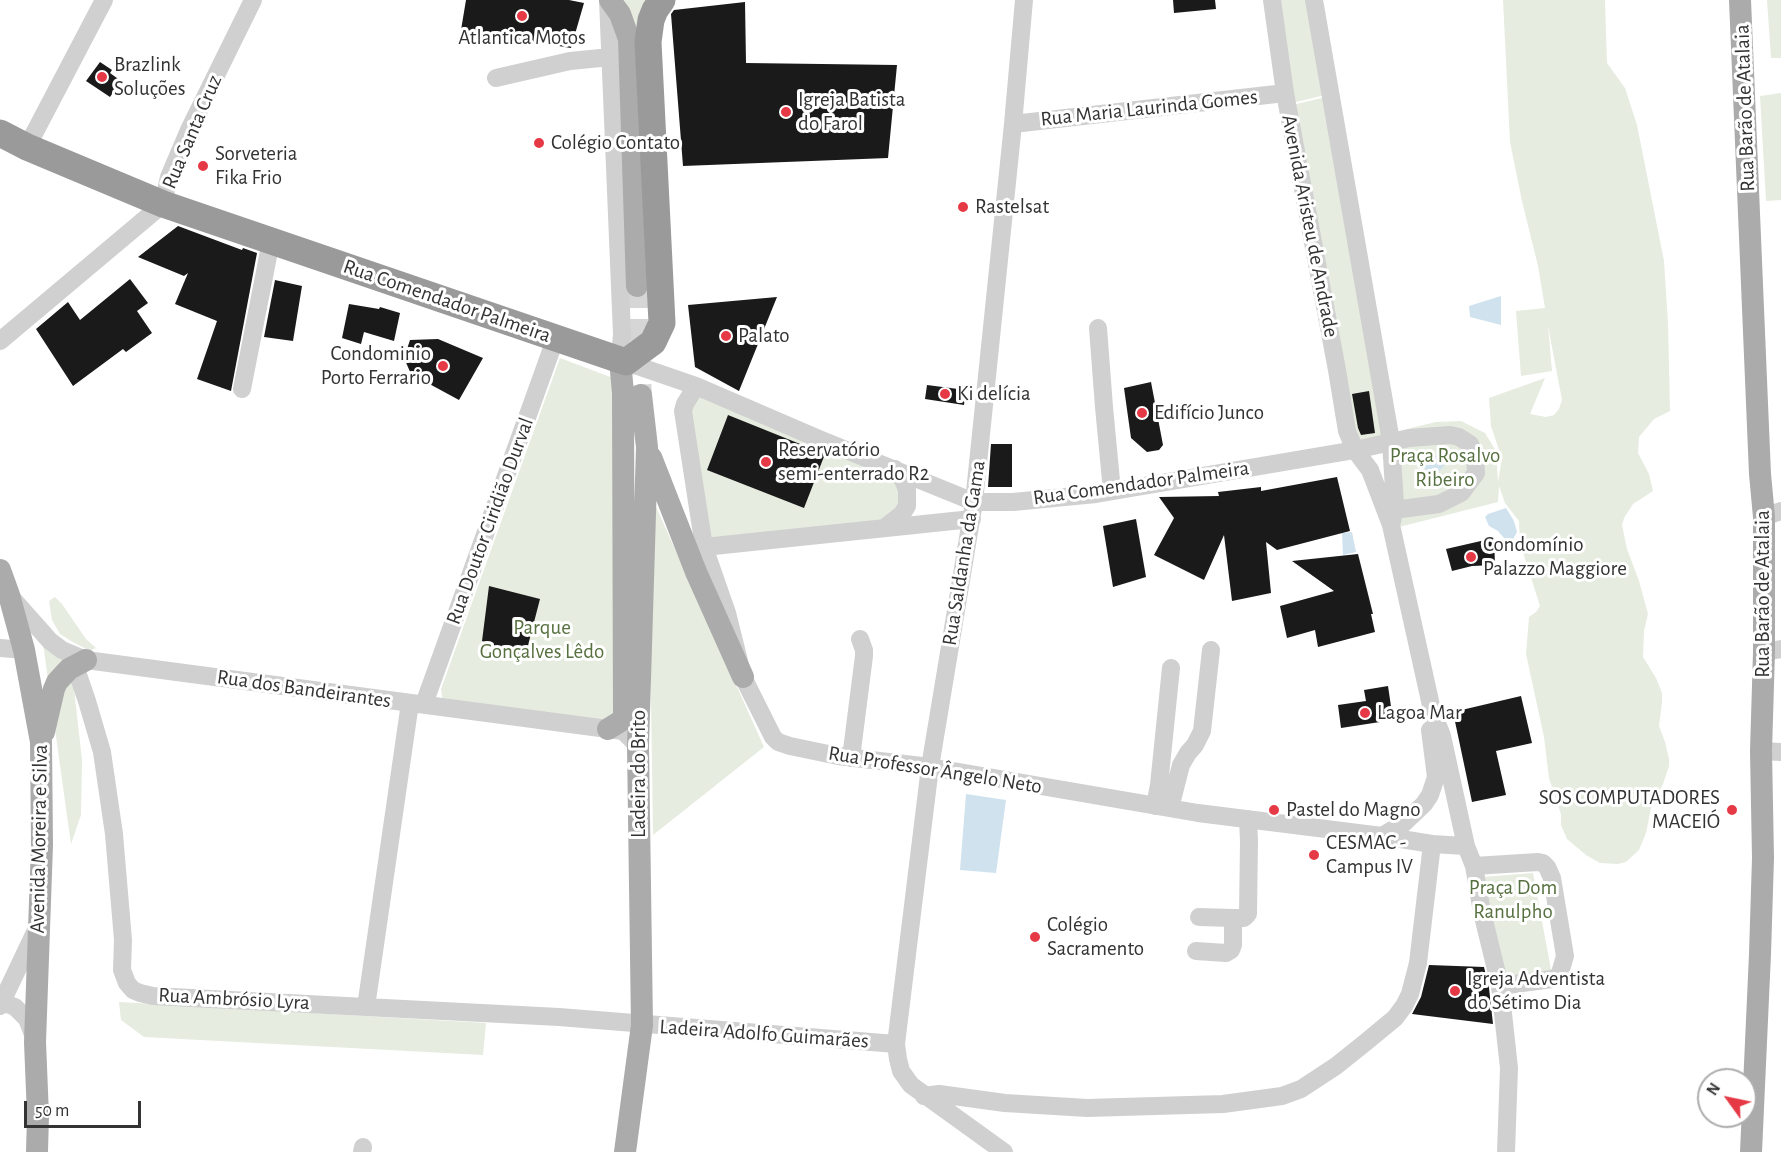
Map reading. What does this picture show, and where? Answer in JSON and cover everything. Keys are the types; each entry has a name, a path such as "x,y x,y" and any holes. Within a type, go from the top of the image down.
{"highway":[{"path":"623,361 653,342 663,323 648,42 651,20 662,0"},
{"name":"Rua Comendador Palmeira","path":"0,133 27,147 163,204 623,361"}],"main road":[{"path":"609,0 620,14 630,39 638,286"},
{"name":"Rua Barão de Atalaia","path":"1740,0 1760,462 1773,514 1771,752 1763,858 1761,944 1750,1152"},
{"name":"Ladeira do Brito","path":"623,361 624,716 621,721 627,731"},
{"name":"Ladeira do Brito","path":"625,1152 636,1024 627,731 647,447 641,395"},
{"path":"647,447 696,572 743,677"},
{"name":"Avenida Moreira e Silva","path":"0,570 24,650 41,742 42,845 35,1042 38,1152"},
{"path":"41,742 54,689 61,677 80,663"}],"street":[{"path":"27,147 104,0"},
{"name":"Rua Santa Cruz","path":"0,341 163,204 169,177 189,130 253,0"},
{"path":"609,0 623,361"},
{"name":"Rua Saldanha da Gama","path":"1004,1152 911,1085 901,1071 896,1044 930,766 973,511 1024,0"},
{"name":"Avenida Aristeu de Andrade","path":"1272,0 1285,93 1347,431 1355,450 1370,470 1393,518"},
{"name":"Avenida Aristeu de Andrade","path":"1314,0 1391,441 1395,505 1393,518"},
{"path":"496,78 570,60 610,57"},
{"name":"Rua Maria Laurinda Gomes","path":"1013,124 1285,93"},
{"path":"242,389 270,241"},
{"path":"1098,328 1112,491"},
{"name":"Rua Doutor Ciridião Durval","path":"366,1007 417,704 556,337"},
{"name":"Rua Comendador Palmeira","path":"623,361 696,386 895,469 973,511"},
{"name":"Rua Professor Ângelo Neto","path":"696,386 684,404 684,411 704,547 728,613 743,677 773,737 778,742 851,758 930,766 1163,807 1432,844 1466,846"},
{"path":"1391,441 1450,435 1459,437 1470,444 1475,456 1476,473 1461,493 1439,504 1393,518 1432,710 1442,736 1500,986 1509,1068 1506,1152"},
{"name":"Rua Comendador Palmeira","path":"704,547 884,528 1012,502 1112,491 1355,450 1391,441"},
{"path":"884,528 902,514 907,506 907,490 895,469"},
{"name":"Rua dos Bandeirantes","path":"9,595 50,641 80,663 627,731"},
{"path":"851,758 864,656 860,639"},
{"path":"0,648 24,650"},
{"path":"1163,807 1181,765 1195,746 1202,731 1211,650"},
{"name":"Rua Ambrósio Lyra","path":"80,663 87,701 102,752 114,834 123,940 122,970 132,990 153,996 559,1017 636,1024"},
{"path":"1163,807 1159,785 1171,668"},
{"path":"1382,836 1404,823 1430,795 1436,777 1430,732 1432,710"},
{"path":"1163,743 1188,753"},
{"path":"1430,795 1455,795"},
{"path":"1199,917 1244,918 1248,914 1248,819"},
{"path":"924,1096 939,1094 1005,1103 1087,1108 1223,1104 1282,1096 1301,1089 1336,1066 1366,1042 1395,1018 1404,1006 1410,994 1418,963 1432,844"},
{"path":"1474,866 1538,862 1547,867 1552,878 1565,956 1560,973 1552,979 1500,986"},
{"path":"1196,951 1226,953 1230,950 1233,945 1233,918"},
{"path":"35,1042 27,1019 15,1007 1,1003 39,924"},
{"name":"Ladeira Adolfo Guimarães","path":"636,1024 896,1044"}],"green space":[{"path":"624,0 652,0 638,34"},
{"path":"1272,0 1311,0 1325,95 1288,104"},
{"name":"Praça Rosalvo Ribeiro","path":"1503,0 1605,0 1607,63 1625,88 1637,125 1664,261 1670,411 1654,419 1639,437 1638,453 1649,474 1653,491 1633,504 1622,525 1627,549 1648,614 1644,631 1643,657 1662,693 1659,726 1665,742 1669,766 1651,808 1646,833 1639,850 1626,862 1618,864 1600,863 1586,855 1567,839 1561,825 1561,814 1549,778 1544,737 1526,654 1529,617 1540,606 1520,543 1519,521 1505,503 1499,486 1498,502 1399,527 1395,435 1411,428 1436,422 1461,421 1485,433 1496,451 1498,482 1502,459 1491,426 1489,398 1545,378 1530,414 1546,417 1554,415 1562,400 1548,326 1552,371 1521,376 1516,311 1545,308 1538,266 1510,142"},
{"path":"1767,0 1781,0 1781,58 1771,58"},
{"path":"1781,93 1781,200 1766,201 1760,96"},
{"path":"1326,97 1389,437 1345,445 1288,106"},
{"name":"Parque Gonçalves Lêdo","path":"560,358 613,378 622,719 609,731 443,703 441,689"},
{"path":"697,393 882,466 896,482 903,505 885,520 705,543 685,408"},
{"path":"648,489 764,747 653,835"},
{"path":"55,597 86,639 96,648 86,649 60,634 52,620 49,601"},
{"path":"41,629 67,654 73,680 82,760 81,815 71,844"},
{"name":"Praça Dom Ranulpho","path":"1533,873 1552,975 1507,983 1483,877"},
{"path":"119,1002 486,1023 483,1055 144,1037 121,1020"}],"water":[{"path":"1501,296 1501,325 1470,317 1469,306"},
{"path":"1438,455 1444,466 1435,475 1430,474 1424,468 1426,462 1429,458"},
{"path":"1506,508 1514,521 1517,532 1510,545 1498,531 1489,526 1485,517"},
{"path":"1352,532 1356,552 1343,555 1342,533"},
{"path":"966,794 1006,800 996,873 960,870"}],"building":[{"name":"Atlantica Motos","path":"466,0 569,0 584,3 571,48 461,30"},
{"path":"1173,0 1215,0 1216,9 1174,13"},
{"name":"Igreja Batista do Farol","path":"745,2 746,63 897,65 888,158 683,166 671,14 674,10"},
{"name":"Brazlink Soluções","path":"100,62 112,70 110,73 121,81 110,97 86,81"},
{"path":"178,226 242,250 243,248 257,253 231,391 197,379 217,321 175,304 188,273 184,276 138,257"},
{"path":"130,279 148,303 137,311 152,333 126,352 123,349 73,386 36,329 68,302 80,320"},
{"path":"275,280 302,286 293,341 264,337"},
{"name":"Palato","path":"777,297 739,391 695,367 688,305"},
{"path":"349,304 379,309 380,307 400,313 394,341 364,332 361,344 342,338"},
{"name":"Condominio Porto Ferrario","path":"438,339 483,358 459,400 411,374 404,358 410,340"},
{"name":"Edifício Junco","path":"1151,382 1163,445 1159,450 1147,452 1131,438 1124,388"},
{"name":"Ki delícia","path":"927,385 966,390 964,405 925,399"},
{"path":"1369,391 1375,433 1361,435 1352,394"},
{"name":"Reservatório semi-enterrado R2","path":"728,415 825,454 804,508 707,470"},
{"path":"991,444 1012,444 1012,487 988,487"},
{"path":"1337,477 1350,531 1277,550 1266,542 1271,593 1232,601 1224,535 1204,580 1154,555 1174,518 1159,497 1219,496 1218,492 1261,487 1261,491"},
{"path":"1136,519 1146,577 1113,587 1103,526"},
{"name":"Condomínio Palazzo Maggiore","path":"1494,538 1495,565 1472,566 1452,571 1446,549"},
{"path":"1358,554 1373,614 1371,614 1375,632 1318,647 1315,630 1287,638 1280,606 1334,591 1292,561"},
{"path":"489,586 540,599 525,657 482,641"},
{"name":"Lagoa Mar","path":"1388,686 1393,720 1341,728 1338,705 1366,701 1364,690"},
{"path":"1521,696 1532,743 1496,751 1506,795 1472,802 1453,712"},
{"name":"Igreja Adventista do Sétimo Dia","path":"1429,965 1484,967 1493,1024 1412,1014 1421,997"}],"tunnel":[{"path":"637,286 637,338 641,395"}],"place":[{"name":"Atlantica Motos","path":"522,16"},
{"name":"Brazlink Soluções","path":"102,77"},
{"name":"Igreja Batista do Farol","path":"786,112"},
{"name":"Colégio Contato","path":"539,143"},
{"name":"Sorveteria Fika Frio","path":"203,166"},
{"name":"Rastelsat","path":"963,207"},
{"name":"Palato","path":"726,336"},
{"name":"Condominio Porto Ferrario","path":"443,366"},
{"name":"Ki delícia","path":"945,394"},
{"name":"Edifício Junco","path":"1142,413"},
{"name":"Reservatório semi-enterrado R2","path":"766,462"},
{"name":"Condomínio Palazzo Maggiore","path":"1471,557"},
{"name":"Lagoa Mar","path":"1365,713"},
{"name":"Pastel do Magno","path":"1274,810"},
{"name":"SOS COMPUTADORES MACEIÓ","path":"1732,810"},
{"name":"CESMAC - Campus IV","path":"1314,855"},
{"name":"Colégio Sacramento","path":"1035,937"},
{"name":"Igreja Adventista do Sétimo Dia","path":"1455,991"}]}
